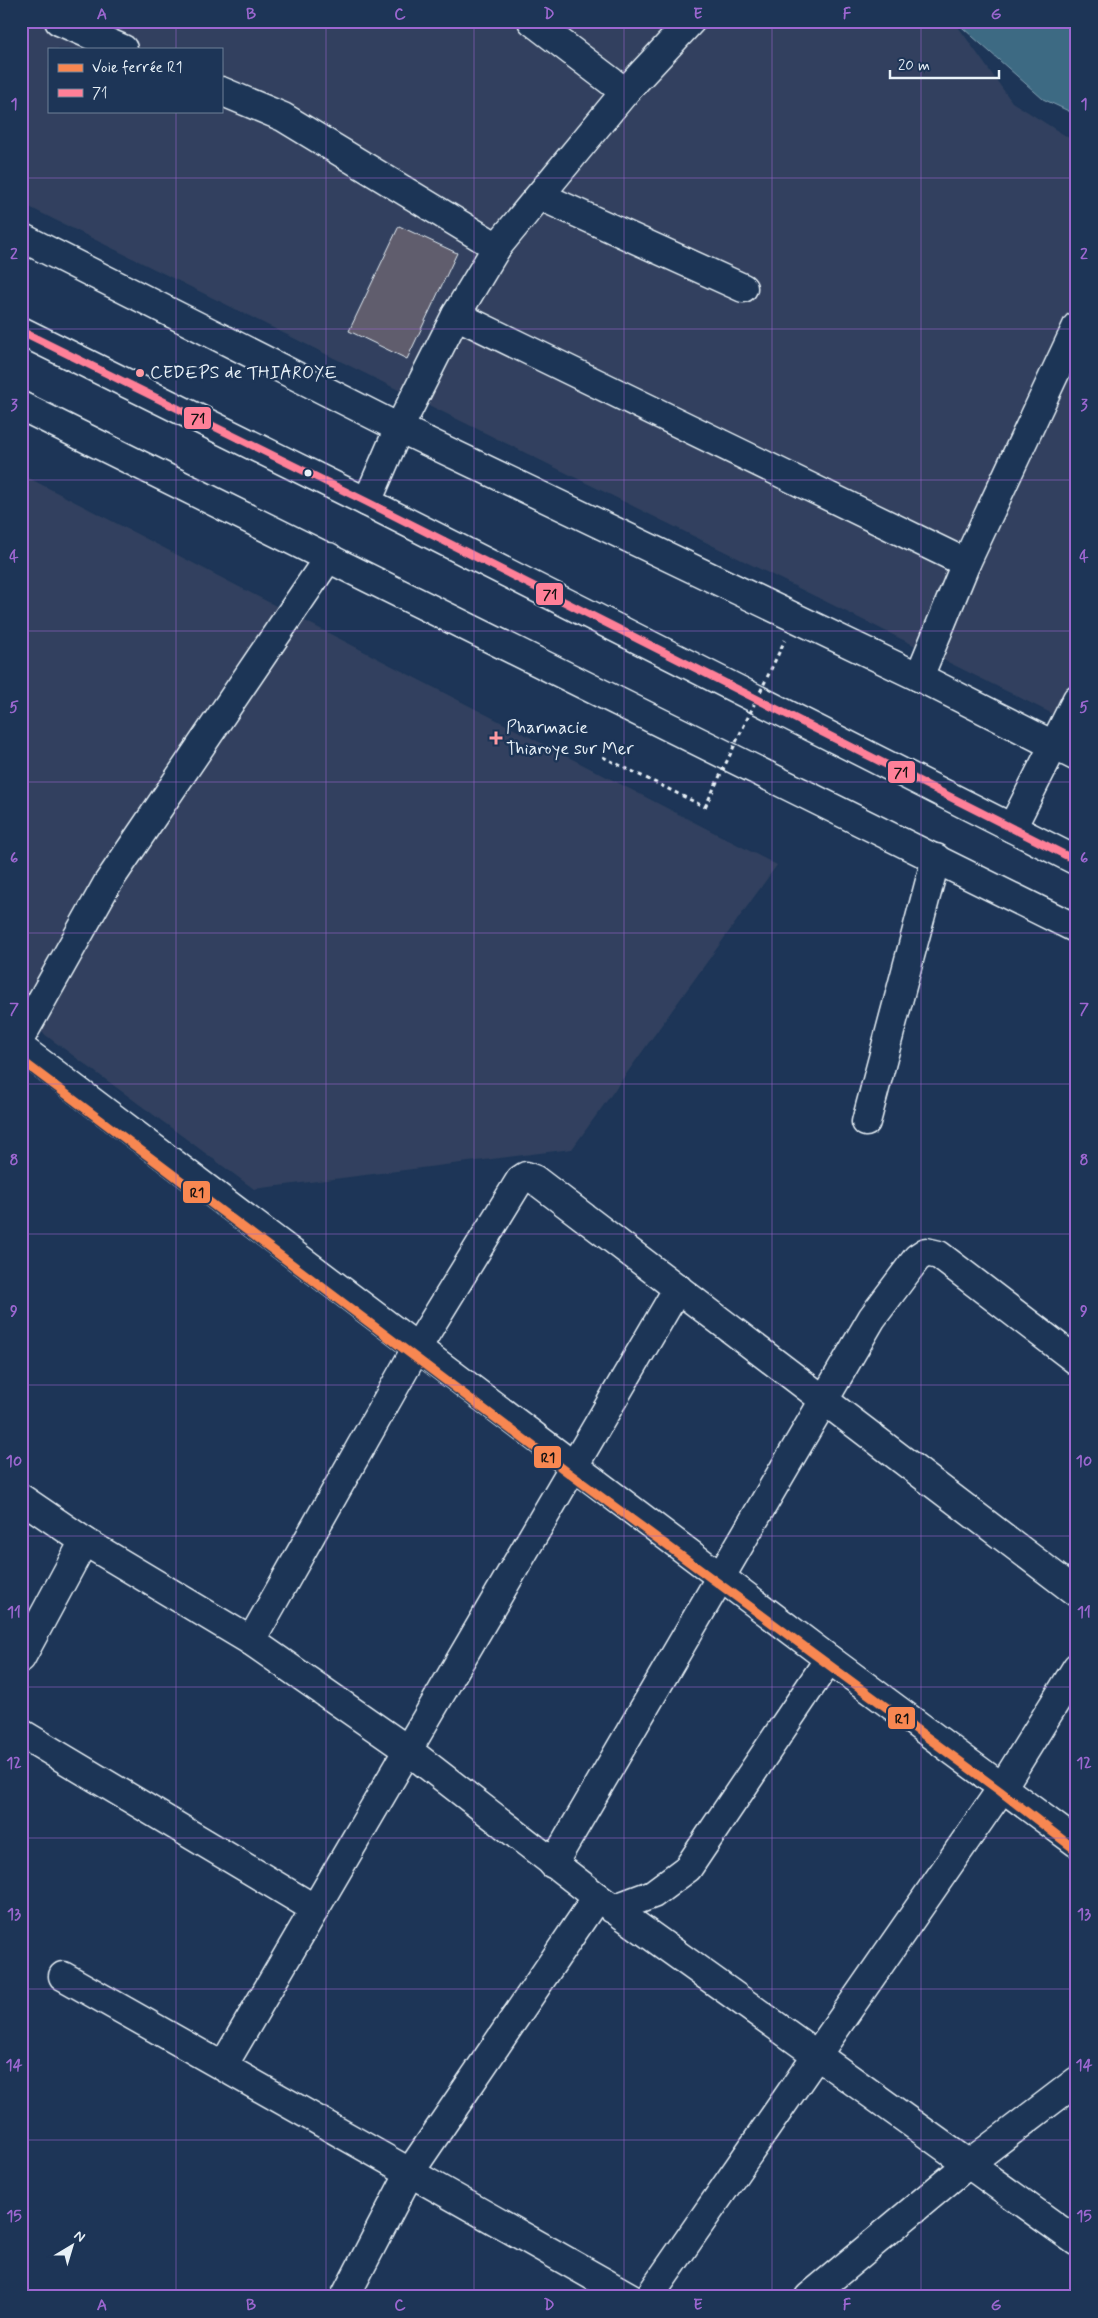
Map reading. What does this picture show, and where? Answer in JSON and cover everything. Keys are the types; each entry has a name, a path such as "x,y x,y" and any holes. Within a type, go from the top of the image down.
{"main road":[{"path":"58,21 121,48"},
{"path":"532,21 625,92"},
{"path":"367,502 399,428 456,315 498,247 625,92 691,21"},
{"path":"222,91 283,117 498,247"},
{"path":"540,196 743,288"},
{"path":"21,236 399,428 919,677 1077,757"},
{"path":"456,315 966,563"},
{"path":"919,677 966,563 1077,326"},
{"path":"21,331 367,502 1077,861"},
{"path":"21,406 1077,929"},
{"path":"21,1037 107,884 329,557"},
{"path":"1012,828 1052,744 1077,699"},
{"path":"866,1122 936,858"},
{"path":"21,1048 829,1659 1003,1786 1077,1843"},
{"path":"251,1641 418,1347 520,1180 526,1176 534,1179 1077,1593"},
{"path":"554,1864 720,1576 872,1318 917,1258 926,1252 939,1255 1077,1361"},
{"path":"223,2066 678,1288"},
{"path":"21,1498 84,1541 251,1641 409,1750 605,1903 967,2165 1077,2242"},
{"path":"21,1658 84,1541"},
{"path":"345,2297 410,2172 605,1903 653,1894 688,1868 829,1659"},
{"path":"649,2297 1003,1786 1077,1667"},
{"path":"21,1733 315,1909"},
{"path":"63,1976 630,2297"},
{"path":"809,2297 967,2165 1077,2081"}],"path":[{"path":"603,757 704,808 785,640"}],"shaded area":[{"path":"21,21 954,21 1012,102 1077,143 1077,726 21,203"},
{"path":"955,21 1077,21 1077,115 1043,99"},
{"path":"21,474 777,865 572,1149 254,1189 21,1017"}],"building":[{"path":"399,226 457,253 407,359 349,331"}],"rail line":[{"name":"R1","path":"21,1060 570,1474 1000,1791 1077,1851"}],"transit line":[{"name":"71","path":"21,331 367,502 1077,861"}],"place":[{"name":"CEDEPS de THIAROYE","path":"140,373"},
{"name":"Pharmacie Thiaroye sur Mer","path":"496,738"}]}
